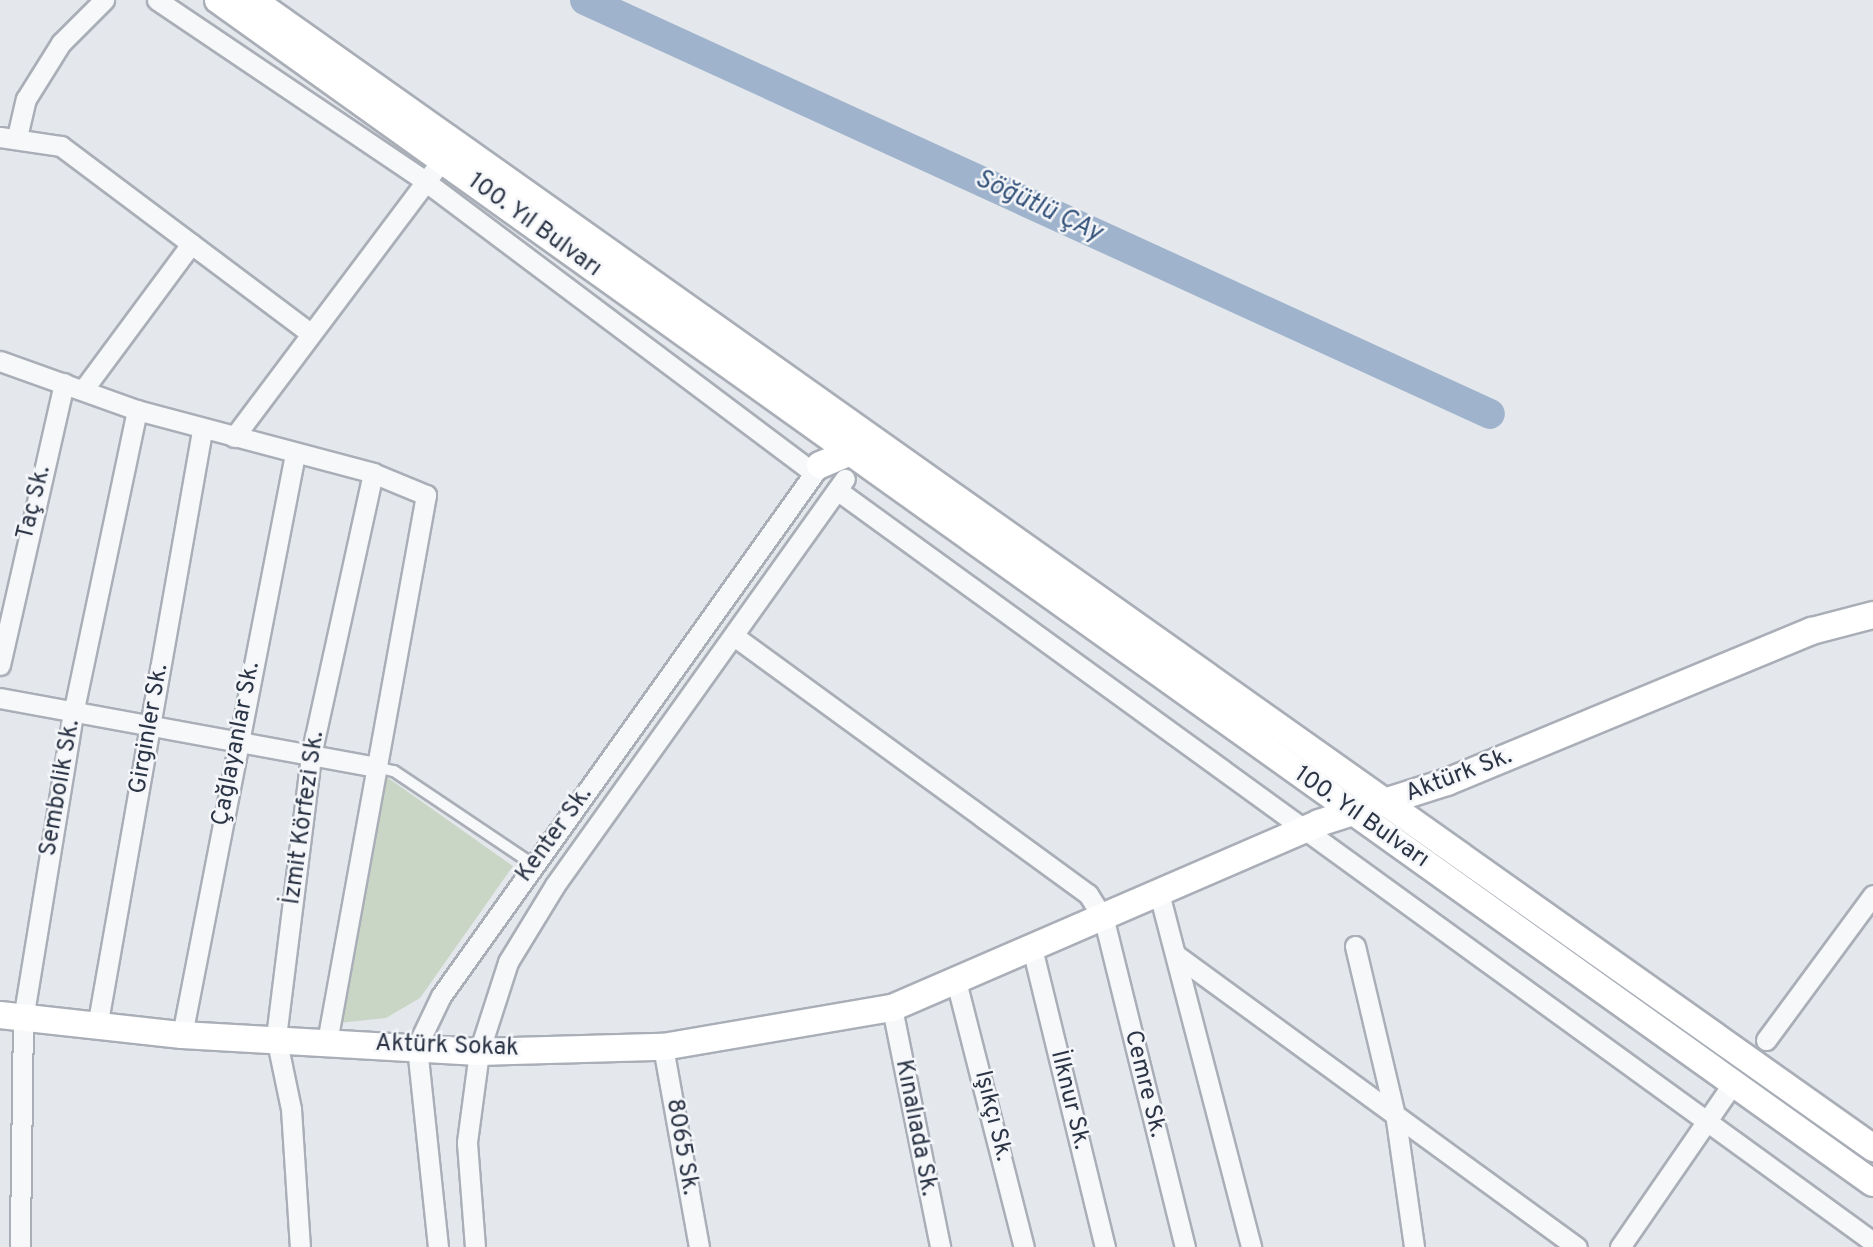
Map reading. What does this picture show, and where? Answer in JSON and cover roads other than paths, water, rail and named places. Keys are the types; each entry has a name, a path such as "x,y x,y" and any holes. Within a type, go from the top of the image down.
{"main road":[{"name":"100. Yıl Bulvarı","path":"218,0 442,160 1386,804 1873,1148"},
{"name":"100. Yıl Bulvarı","path":"253,0 1358,815 1873,1183"},
{"path":"817,469 857,443"},
{"path":"841,484 857,443"},
{"name":"Aktürk Sk.","path":"892,1009 957,985 1160,897 1303,830 1358,815 1812,631 1873,615"},
{"name":"Aktürk Sokak","path":"11,1017 182,1035 276,1037 479,1052 663,1048 892,1009"}],"street":[{"path":"104,0 61,43 26,99 8,137 61,146 310,333"},
{"path":"157,0 425,181 817,469"},
{"path":"234,437 442,160"},
{"path":"73,386 191,244"},
{"path":"0,361 137,410 202,430 373,473 426,495 327,1042"},
{"name":"Taç Sk.","path":"0,665 73,386"},
{"name":"Sembolik Sk.","path":"20,1247 11,1017 137,410"},
{"name":"Girginler Sk.","path":"97,1027 202,430"},
{"name":"Çağlayanlar Sk.","path":"182,1035 237,738 295,454"},
{"name":"Kenter Sk.","path":"417,1046 441,996 817,469"},
{"name":"İzmit Körfezi Sk.","path":"300,1247 291,1109 276,1037 312,756 373,473"},
{"path":"841,484 1303,830 1873,1242"},
{"name":"Kenter Sk.","path":"475,1247 467,1142 479,1052 508,962 555,885 841,484"},
{"path":"734,636 1088,894 1104,920"},
{"path":"0,698 74,714 237,738 312,756 376,767"},
{"path":"1766,1040 1873,895"},
{"path":"1160,897 1251,1247"},
{"name":"Cemre Sk.","path":"1104,920 1185,1247"},
{"path":"1355,946 1396,1120 1414,1247"},
{"name":"İlknur Sk.","path":"1032,952 1105,1247"},
{"path":"1176,955 1396,1120 1577,1247"},
{"name":"Işıkçı Sk.","path":"957,985 1024,1247"},
{"name":"Kınalıada Sk.","path":"892,1009 940,1247"},
{"path":"417,1046 438,1247"},
{"name":"8065 Sk.","path":"663,1048 699,1247"},
{"path":"1620,1247 1733,1083"}],"lane":[{"path":"376,767 394,771 534,865"}],"waterway":[{"name":"Söğütlü ÇAy","path":"585,0 1490,414"}]}
